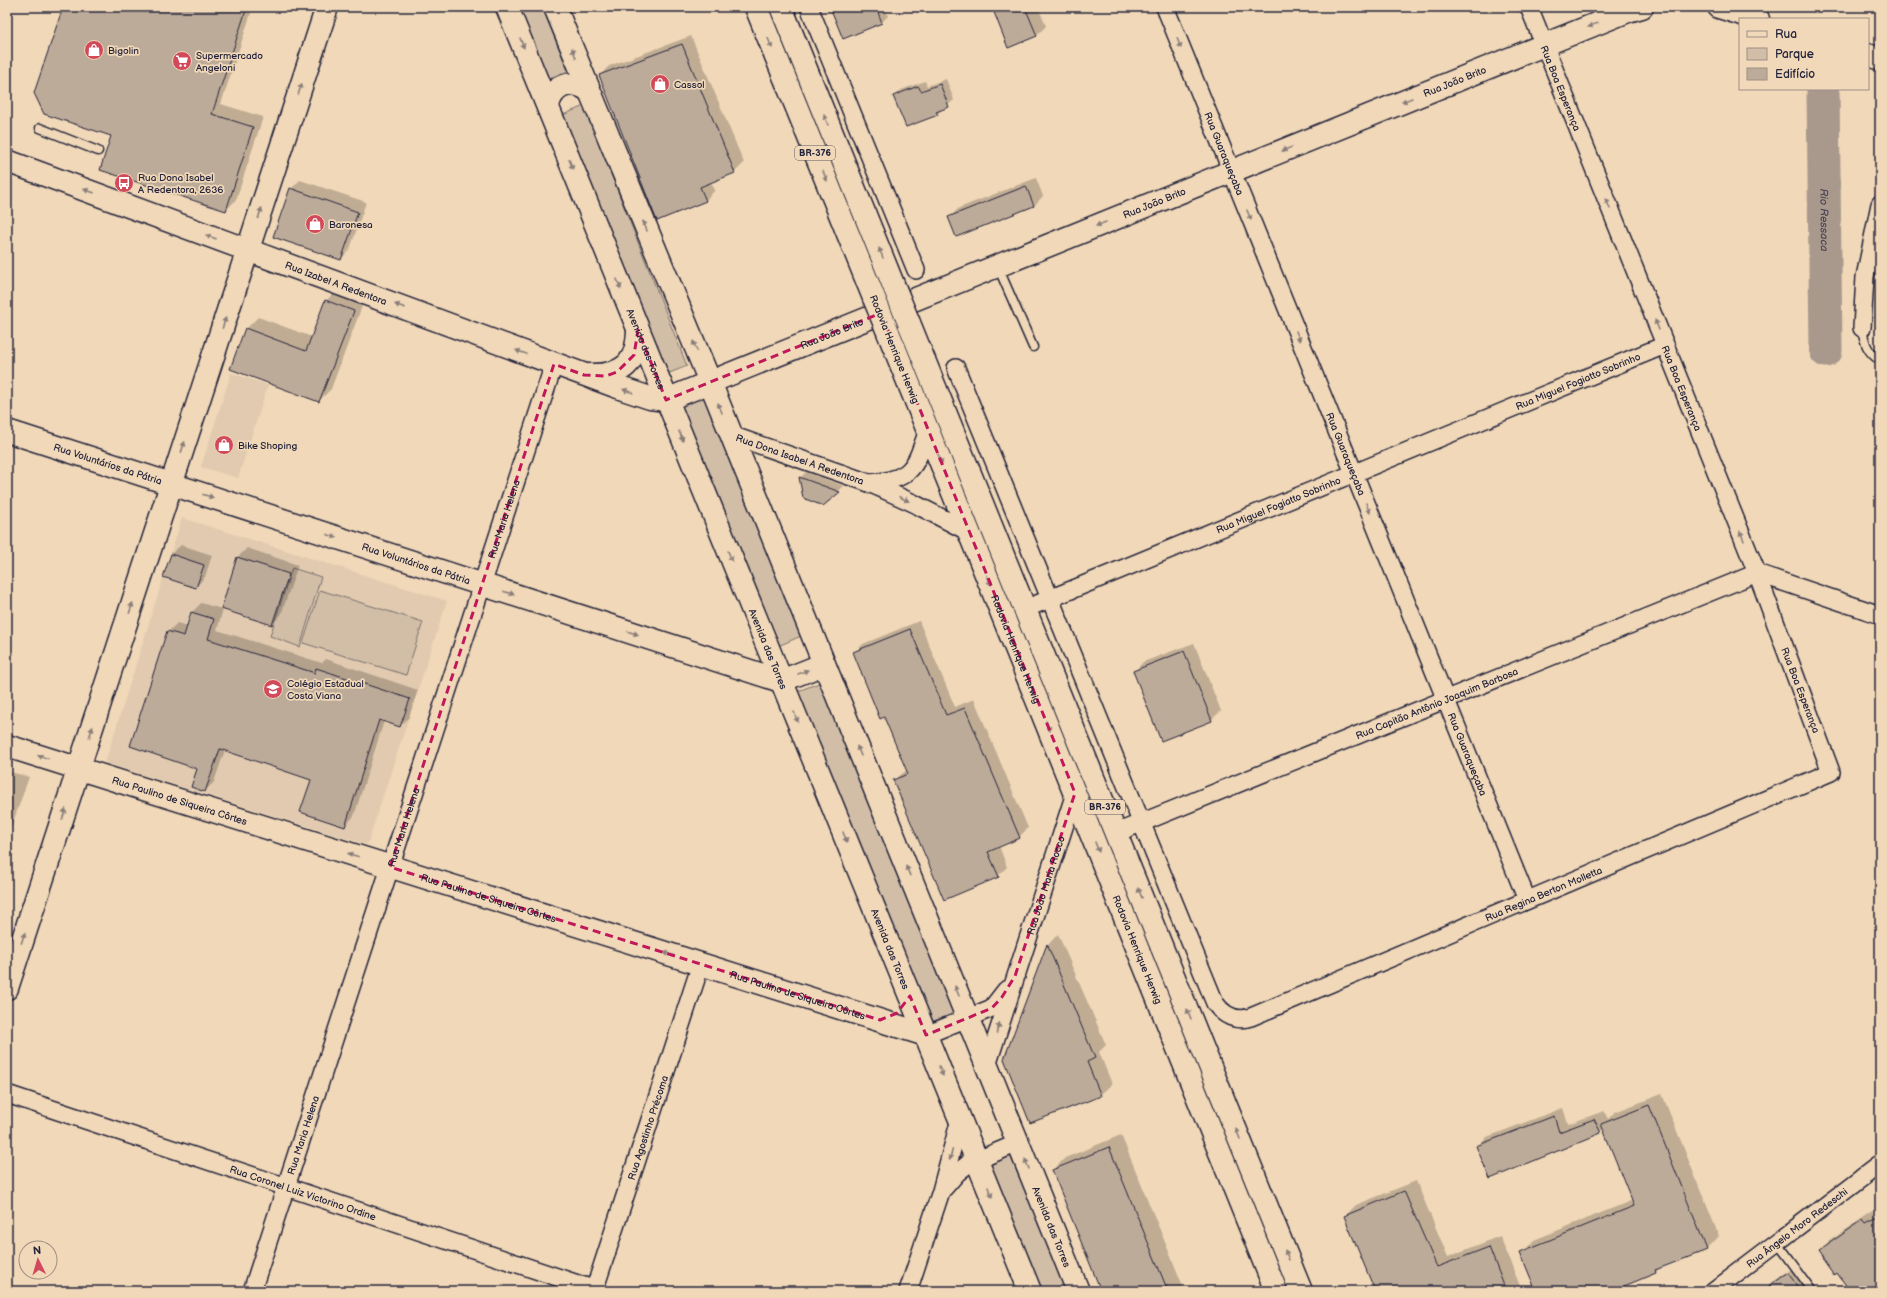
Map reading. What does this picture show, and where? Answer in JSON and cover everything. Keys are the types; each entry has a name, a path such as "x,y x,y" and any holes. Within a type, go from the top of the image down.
{"main road":[{"path":"7,988 327,7"},
{"name":"Avenida das Torres","path":"507,7 1030,1291"},
{"name":"Avenida das Torres","path":"555,7 588,90 710,382 1078,1291"},
{"name":"Rodovia Henrique Herwig","path":"756,7 1276,1291"},
{"name":"BR-376","path":"781,7 1301,1291"},
{"name":"Rua João Brito","path":"666,400 1544,45 1642,7"},
{"path":"1719,7 1755,18"},
{"path":"1869,55 1880,59"},
{"path":"548,106 552,94 563,85 576,84 588,90"},
{"name":"Rua Izabel A Redentora","path":"7,161 636,394 666,400"},
{"path":"584,375 606,376 617,372 627,365 636,349 638,330"},
{"name":"Rua Voluntários da Pátria","path":"7,431 781,681"},
{"path":"781,681 824,664"},
{"name":"Rua Paulino de Siqueira Côrtes","path":"7,746 926,1035"},
{"path":"880,1020 889,1018 897,1013 903,1005 906,996 906,986"}],"street":[{"path":"809,7 916,270"},
{"name":"Rua Guaraqueçaba","path":"1164,7 1527,900"},
{"name":"Rua Boa Esperança","path":"1529,7 1756,572 1831,772"},
{"path":"1862,328 1865,277 1880,204"},
{"name":"Rua Miguel Fogiatto Sobrinho","path":"1025,609 1665,345"},
{"name":"Rua Maria Helena","path":"252,1291 554,364"},
{"name":"Rua Regina Berton Molletta","path":"956,368 1141,823 1216,1003 1220,1010 1230,1017 1245,1019 1831,772"},
{"name":"Rua Dona Isabel A Redentora","path":"868,483 890,481 902,477 911,469 920,454 928,430"},
{"name":"Rua Dona Isabel A Redentora","path":"731,434 868,483 929,511 969,532"},
{"path":"1756,572 1880,615"},
{"name":"Rua Capitão Antônio Joaquim Barbosa","path":"1116,833 1756,572"},
{"name":"Rua João Maria Rocco","path":"987,1066 1075,793"},
{"name":"Rua Agostinho Précoma","path":"596,1290 701,964"},
{"name":"Rua João Maria Rocco","path":"968,1018 992,1008 1002,997 1015,976"},
{"path":"926,1035 968,1018"},
{"name":"Rua Coronel Luiz Victorino Ordine","path":"7,1094 596,1290"},
{"path":"908,1291 941,1191 960,1119"},
{"path":"941,1191 957,1173 968,1164 1018,1143"},
{"name":"Rua Ângelo Moro Redeschi","path":"1713,1291 1880,1164"}],"lane":[{"path":"40,128 98,151"},
{"path":"998,266 1033,347"},
{"path":"1862,328 1865,344 1875,357 1880,360"},
{"path":"1777,1242 1813,1291"}],"highlighted area":[{"path":"881,313 1075,793 1015,976 1002,997 992,1008 926,1035 910,996 897,1013 880,1020 390,867 554,364 584,375 606,376 617,372 634,355 638,330 666,400"}],"shaded area":[{"path":"231,373 268,385 238,478 201,467"},
{"name":"Colégio Estadual Costa Viana","path":"182,518 447,601 367,845 105,763"}],"green space":[{"path":"514,7 542,7 568,71 544,80"},
{"path":"584,106 687,366 662,376 558,117"},
{"path":"703,395 801,636 776,647 677,402"},
{"path":"292,568 321,577 300,647 270,636"},
{"path":"320,590 423,622 406,675 303,643"},
{"path":"819,683 954,1014 933,1021 793,693"},
{"path":"1010,1155 1067,1291 1040,1291 989,1164"}],"building":[{"name":"Supermercado Angeloni","path":"63,7 247,7 212,114 253,127 226,211 100,170 111,136 44,114 34,93"},
{"path":"830,7 876,7 882,23 843,39"},
{"path":"992,7 1025,7 1037,36 1008,48"},
{"path":"682,44 735,173 700,187 706,201 657,221 599,75"},
{"path":"940,84 949,107 936,112 938,115 906,127 893,96 918,86 921,91"},
{"path":"1026,186 1034,206 956,237 948,217"},
{"name":"Baronesa","path":"290,188 358,212 341,260 273,237"},
{"path":"325,300 354,311 319,402 230,369 245,328 306,351"},
{"path":"799,477 840,492 823,506 803,498"},
{"path":"171,554 204,565 196,588 163,577"},
{"path":"237,557 289,574 272,625 221,609"},
{"path":"191,612 214,619 208,639 315,673 316,668 410,699 400,727 379,720 345,827 300,812 311,780 220,749 205,792 191,787 197,769 130,746 167,631 184,636"},
{"path":"910,629 946,715 965,708 1020,838 988,852 999,877 944,900 893,780 908,774 884,717 880,719 853,652"},
{"path":"1184,651 1212,721 1161,741 1133,671"},
{"path":"1047,944 1095,1058 1087,1062 1101,1096 1030,1123 1004,1059"},
{"path":"1649,1105 1707,1250 1655,1270 1656,1273 1612,1291 1536,1291 1520,1252 1634,1206 1601,1124"},
{"path":"1554,1116 1559,1132 1594,1119 1601,1133 1490,1179 1476,1146"},
{"path":"1109,1147 1168,1291 1101,1291 1052,1170"},
{"path":"1404,1191 1437,1267 1489,1247 1506,1291 1375,1291 1344,1216"},
{"path":"1880,1217 1880,1291 1850,1291 1837,1273 1835,1275 1818,1251 1863,1220 1866,1224"},
{"path":"1788,1273 1801,1291 1763,1291"}],"waterway":[{"name":"Rio Ressaca","path":"1823,90 1826,351"}],"place":[{"name":"Bigolin","path":"94,50"},
{"name":"Supermercado Angeloni","path":"182,61"},
{"name":"Cassol","path":"660,84"},
{"name":"Rua Dona Isabel A Redentora, 2636","path":"124,183"},
{"name":"Baronesa","path":"315,224"},
{"name":"Bike Shoping","path":"224,445"},
{"name":"Colégio Estadual Costa Viana","path":"273,689"}]}
